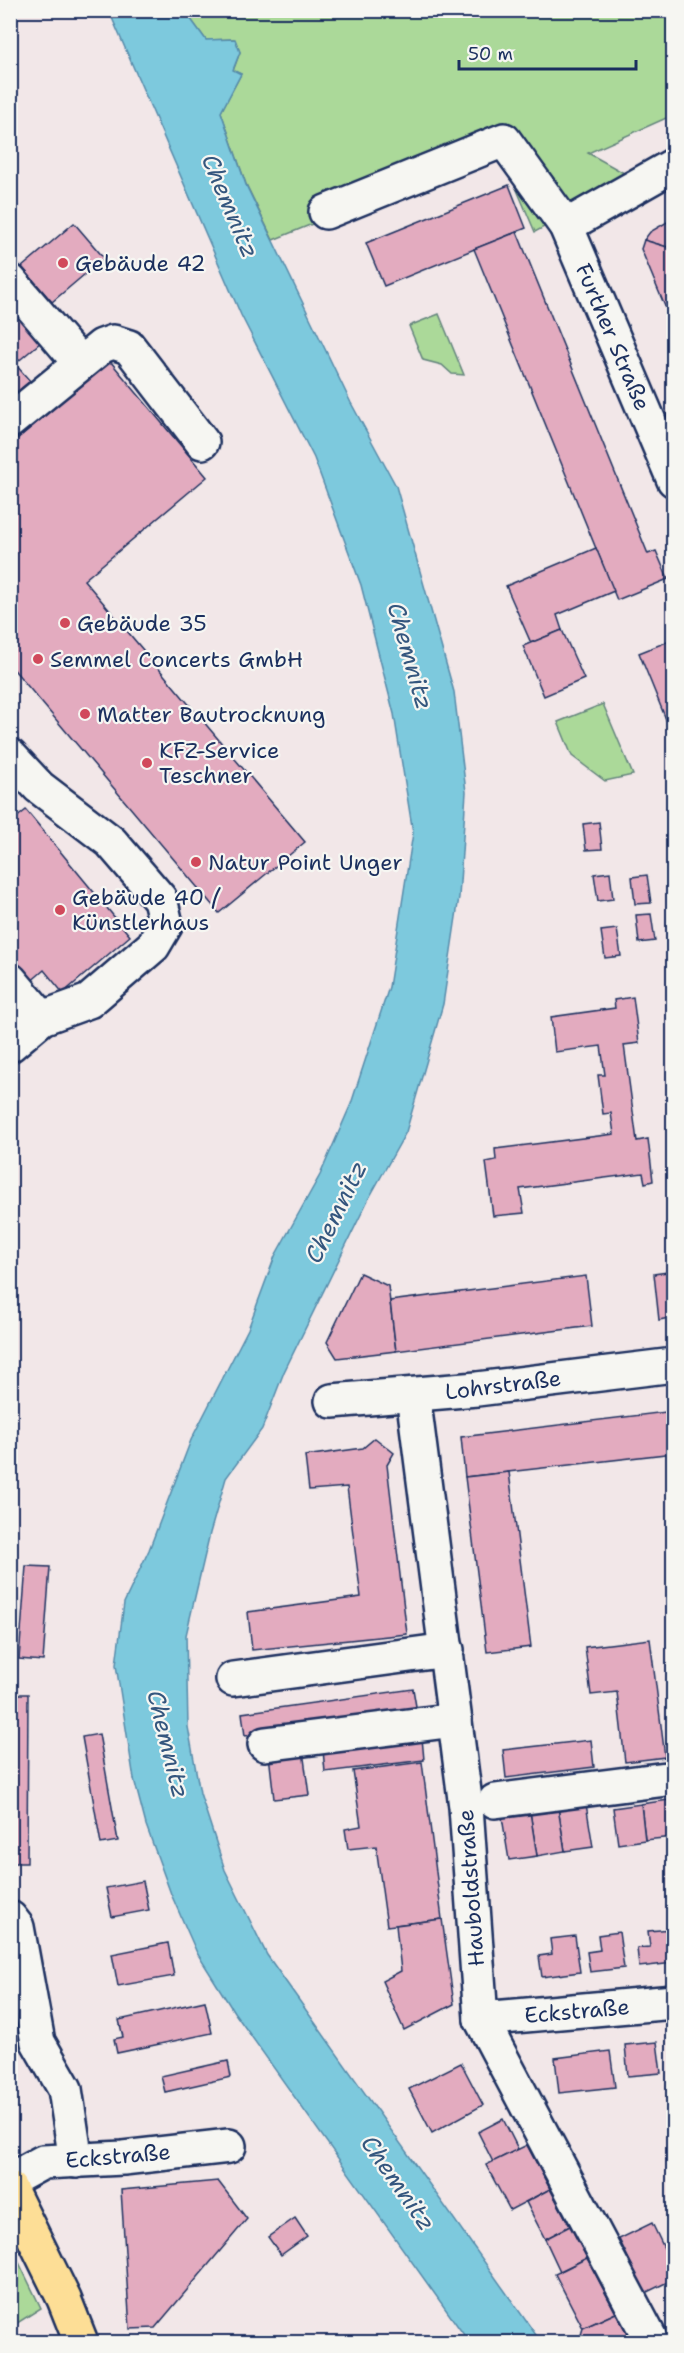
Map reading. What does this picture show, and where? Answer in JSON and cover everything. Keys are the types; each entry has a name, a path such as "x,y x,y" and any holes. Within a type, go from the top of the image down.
{"main road":[{"path":"10,2189 64,2299 81,2343"}],"street":[{"name":"Further Straße","path":"326,212 504,140 566,226 674,480"},
{"path":"566,226 674,165"},
{"path":"10,281 80,363"},
{"path":"10,422 80,363 102,346 112,342 129,347 202,442"},
{"path":"10,756 39,788 111,842 160,899 166,924 153,946 88,1001 42,1018 10,1045"},
{"path":"10,980 42,1018"},
{"name":"Lohrstraße","path":"333,1401 413,1395 674,1365"},
{"name":"Hauboldstraße","path":"413,1395 466,1807 481,2019 652,2343"},
{"path":"233,1679 447,1650"},
{"path":"265,1744 455,1720"},
{"path":"495,1801 674,1778"},
{"path":"10,1917 16,1927 38,2042 64,2089 76,2161"},
{"name":"Eckstraße","path":"481,2019 674,2002"},
{"name":"Eckstraße","path":"10,2180 43,2162 76,2161 229,2146"}],"green space":[{"path":"185,11 673,11 673,115 588,153 633,178 535,232 499,148 273,240 246,184 221,112 241,74 233,71 240,52 234,39 206,40"},
{"path":"439,314 464,375 452,374 442,365 423,360 409,326"},
{"path":"603,704 633,775 605,781 572,756 558,722"},
{"path":"11,2246 41,2308 10,2327"}],"water":[{"name":"Chemnitz","path":"109,11 185,11 206,40 235,39 240,52 233,70 241,74 221,112 246,185 351,403 396,486 454,692 466,792 459,897 443,1004 406,1132 368,1200 284,1372 262,1429 226,1478 210,1533 186,1635 188,1727 200,1793 225,1870 267,1955 541,2342 469,2342 234,2012 197,1953 171,1894 146,1825 134,1779 116,1665 124,1603 149,1550 191,1440 248,1329 275,1256 320,1175 351,1104 389,987 413,833 394,714 361,585 314,458 241,315"}],"building":[{"path":"509,185 526,228 384,286 366,243"},
{"path":"674,218 674,249 644,240 650,232"},
{"name":"Gebäude 42","path":"74,223 104,258 52,302 22,267"},
{"path":"517,232 648,554 656,551 668,579 617,600 474,249"},
{"path":"644,240 674,249 674,328 641,249"},
{"path":"10,305 41,342 15,364 30,381 10,398"},
{"name":"Gebäude 35","path":"110,361 207,477 84,580 305,842 219,913 10,665 10,445"},
{"path":"596,548 614,591 557,615 562,630 531,643 506,586"},
{"path":"562,630 584,679 544,696 523,646"},
{"path":"674,639 674,739 639,653"},
{"name":"Gebäude 40 / Künstlerhaus","path":"26,810 130,936 63,993 44,970 29,983 10,962 10,823"},
{"path":"599,822 602,849 586,850 583,824"},
{"path":"610,872 613,899 598,901 594,874"},
{"path":"647,875 651,903 635,904 632,877"},
{"path":"651,914 655,941 639,943 636,915"},
{"path":"617,929 621,956 605,958 601,931"},
{"path":"633,997 639,1043 624,1045 637,1141 648,1139 653,1181 645,1183 643,1173 520,1189 524,1213 493,1216 486,1162 496,1160 495,1149 614,1134 611,1113 603,1114 598,1075 605,1075 601,1046 555,1052 551,1017 615,1008 614,1000"},
{"path":"674,1271 674,1317 659,1320 654,1274"},
{"path":"360,1273 388,1286 396,1351 337,1358 327,1342"},
{"path":"586,1276 592,1326 396,1351 390,1301"},
{"path":"674,1411 674,1453 465,1477 461,1437"},
{"path":"375,1438 394,1453 387,1465 407,1634 252,1650 248,1612 361,1597 347,1487 309,1490 305,1456 363,1448"},
{"path":"509,1472 531,1647 487,1652 465,1477"},
{"path":"26,1566 50,1567 43,1661 19,1659"},
{"path":"650,1639 665,1757 625,1762 617,1692 591,1695 585,1647"},
{"path":"413,1689 417,1712 245,1736 242,1713"},
{"path":"10,1694 28,1694 27,1863 10,1863"},
{"path":"99,1734 118,1841 101,1844 82,1737"},
{"path":"422,1738 424,1760 325,1772 323,1750"},
{"path":"591,1740 594,1767 506,1778 503,1750"},
{"path":"303,1751 309,1795 274,1799 269,1755"},
{"path":"422,1762 442,1919 387,1926 376,1846 348,1849 345,1829 361,1826 353,1771"},
{"path":"669,1800 673,1837 645,1840 641,1804"},
{"path":"586,1804 593,1847 565,1851 558,1808"},
{"path":"641,1804 645,1840 618,1844 613,1808"},
{"path":"558,1808 565,1851 537,1856 530,1812"},
{"path":"530,1812 537,1856 509,1860 502,1817"},
{"path":"143,1881 149,1910 112,1917 106,1888"},
{"path":"442,1919 454,2004 404,2030 382,1981 401,1971 396,1925"},
{"path":"672,1929 674,1963 639,1967 637,1948 650,1947 648,1931"},
{"path":"619,1932 624,1968 590,1972 587,1952 600,1950 598,1935"},
{"path":"575,1936 580,1972 542,1977 539,1956 552,1954 550,1939"},
{"path":"168,1943 174,1976 118,1986 112,1954"},
{"path":"205,2001 212,2033 117,2053 114,2039 123,2037 119,2020"},
{"path":"657,2042 661,2073 628,2076 625,2045"},
{"path":"610,2051 615,2087 559,2093 555,2058"},
{"path":"228,2061 231,2077 165,2092 161,2076"},
{"path":"461,2063 483,2105 432,2133 409,2089"},
{"path":"503,2119 518,2149 493,2162 478,2132"},
{"path":"527,2145 550,2189 510,2210 486,2165"},
{"path":"218,2181 247,2219 155,2328 130,2329 121,2190"},
{"path":"550,2189 570,2226 545,2239 526,2202"},
{"path":"295,2218 307,2236 281,2255 268,2237"},
{"path":"652,2223 674,2269 674,2279 645,2293 619,2239"},
{"path":"570,2226 587,2258 560,2271 545,2239"},
{"path":"587,2258 616,2313 583,2328 555,2274"},
{"path":"616,2313 632,2342 579,2342 583,2328"}],"place":[{"name":"Gebäude 42","path":"63,263"},
{"name":"Gebäude 35","path":"65,623"},
{"name":"Semmel Concerts GmbH","path":"38,659"},
{"name":"Matter Bautrocknung","path":"85,714"},
{"name":"KFZ-Service Teschner","path":"147,763"},
{"name":"Natur Point Unger","path":"196,862"},
{"name":"Gebäude 40 / Künstlerhaus","path":"60,910"}]}
